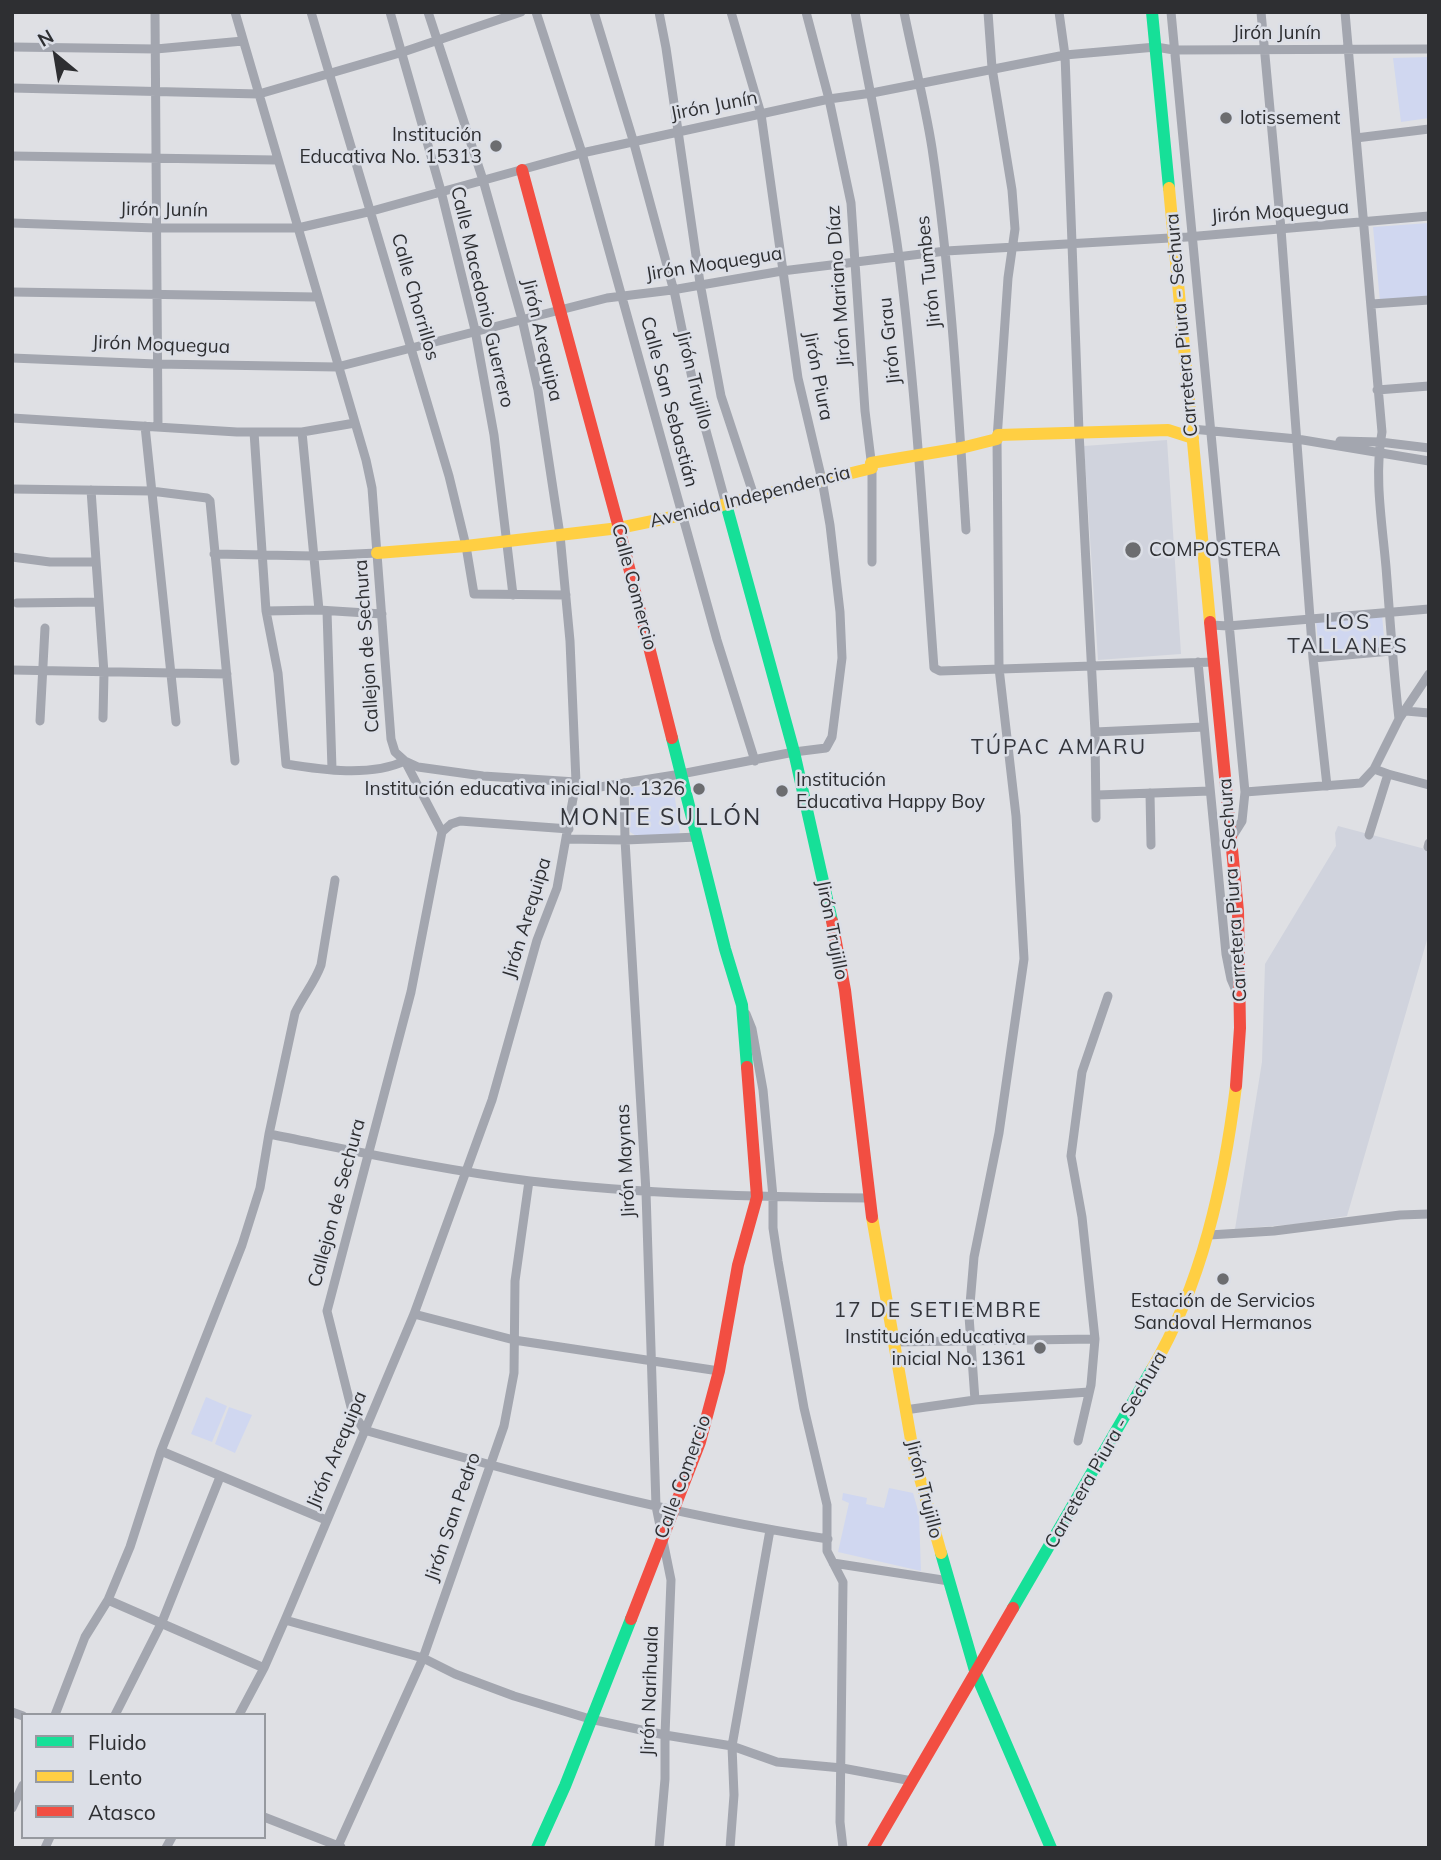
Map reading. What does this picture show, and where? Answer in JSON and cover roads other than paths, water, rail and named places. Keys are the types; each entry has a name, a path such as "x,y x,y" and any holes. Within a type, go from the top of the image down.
{"street":[{"path":"155,12 158,426"},
{"name":"Callejon de Sechura","path":"235,12 372,488 391,739 395,752 405,761 442,832 411,992 327,1311 352,1411 364,1430"},
{"name":"Calle Chorrillos","path":"311,12 446,465 466,546 474,594 513,595"},
{"name":"Calle Macedonio Guerrero","path":"390,12 441,191 475,330 494,435 513,595"},
{"name":"Jirón Arequipa","path":"240,1713 285,1620 414,1314 467,1172 492,1100 537,940 557,888 576,786 575,713 566,595 560,535 538,390 522,319 483,180 428,12"},
{"path":"12,88 259,94 403,52 521,12"},
{"name":"Calle San Sebastián","path":"536,12 582,153 681,515 755,761"},
{"name":"Jirón Trujillo","path":"594,12 633,140 693,383 794,752 836,938 845,990 869,1198 905,1410 922,1488 976,1674 1051,1848"},
{"path":"659,12 700,284 721,396 754,496"},
{"name":"Jirón Piura","path":"731,12 761,114 798,378 822,480 840,611 842,658 832,737 827,748 794,752"},
{"name":"Jirón Mariano Díaz","path":"806,12 830,99 851,203 865,411 872,465 872,562"},
{"name":"Jirón Grau","path":"855,12 872,93 899,257 919,456 934,668 940,671 999,668"},
{"name":"Jirón Tumbes","path":"904,12 932,145 946,251 966,530"},
{"path":"975,1400 969,1341 974,1257 999,1133 1024,959 1016,816 999,668 998,437 1008,278 1015,229 1012,190 992,68 988,12"},
{"path":"1059,12 1065,55 1079,432 1096,732 1096,818"},
{"name":"Carretera Piura - Sechura","path":"873,1848 1162,1353 1209,1235 1224,1178 1235,1112 1242,1005 1239,924 1152,12"},
{"path":"1171,12 1245,792 1242,821 1231,839"},
{"path":"1261,12 1281,229 1313,658 1327,786"},
{"path":"1345,12 1381,432 1378,447 1391,651 1402,715"},
{"path":"12,47 156,49 243,41"},
{"name":"Jirón Junín","path":"12,223 156,228 298,228 372,211 633,140 830,99 1065,55 1156,47 1174,50 1264,51 1429,49"},
{"path":"1356,138 1429,129"},
{"path":"12,156 276,160"},
{"name":"Calle Comercio","path":"522,170 619,528 725,949 752,1029 758,1058 778,1261 804,1408 827,1505 827,1551 843,1582 840,1822 843,1848"},
{"name":"Jirón Moquegua","path":"12,358 337,367 558,309 622,296 782,271 1013,245 1174,238 1429,216"},
{"path":"12,292 316,297"},
{"path":"1371,304 1429,300"},
{"path":"1377,390 1429,386"},
{"path":"12,418 254,432 302,432 355,423"},
{"path":"145,426 176,722"},
{"path":"1192,429 1378,447 1429,448"},
{"name":"Avenida Independencia","path":"377,553 466,546 619,528 726,504 872,465 961,448 998,437 1192,429"},
{"name":"Avenida Independencia","path":"1168,430 1192,429"},
{"path":"254,432 267,611 278,673 285,764 332,769 386,769 405,761 418,767 576,786 624,783 794,752"},
{"path":"302,432 314,556 323,611 332,769"},
{"path":"1378,447 1429,461"},
{"path":"12,489 151,491 207,498 210,501 236,761"},
{"path":"91,490 104,673 103,718"},
{"path":"214,554 314,556 377,553"},
{"path":"12,557 50,562 96,562"},
{"path":"513,595 566,595"},
{"path":"16,603 99,602"},
{"path":"1211,625 1230,626 1429,609"},
{"path":"267,611 382,614"},
{"path":"40,721 45,628"},
{"path":"1313,658 1391,651"},
{"path":"1198,662 1226,954 1231,979 1242,1005"},
{"path":"999,668 1214,662"},
{"path":"12,670 227,674"},
{"path":"1245,792 1361,783 1374,769 1402,715 1429,674"},
{"path":"1402,715 1429,713"},
{"path":"1096,732 1204,727"},
{"path":"1374,769 1429,785"},
{"path":"1369,835 1388,774"},
{"name":"Jirón Maynas","path":"624,783 646,1192 656,1506 661,1537"},
{"path":"1097,795 1210,791"},
{"path":"1150,793 1152,845"},
{"path":"442,832 460,821 625,840 698,837"},
{"path":"56,1713 85,1637 108,1600 130,1546 161,1451 242,1245 260,1188 296,1013 321,965 335,880"},
{"path":"1078,1441 1089,1392 1095,1339 1080,1202 1071,1156 1082,1073 1108,996"},
{"name":"Calle Comercio","path":"537,1848 565,1786 700,1442 719,1371 738,1265 757,1197 742,1005"},
{"path":"269,1134 467,1172 529,1181 646,1192 869,1198"},
{"name":"Jirón San Pedro","path":"337,1847 423,1658 504,1426 514,1373 515,1281 529,1181"},
{"path":"1209,1235 1274,1231 1400,1215 1429,1214"},
{"path":"414,1314 514,1340 719,1371"},
{"path":"893,1342 1095,1339"},
{"path":"905,1410 975,1400 1089,1392"},
{"path":"364,1430 489,1465 656,1506 828,1539"},
{"path":"161,1451 327,1520"},
{"path":"116,1713 162,1622 220,1476"},
{"path":"730,1848 734,1795 732,1746 770,1530"},
{"name":"Jirón Narihuala","path":"659,1848 665,1779 664,1735 671,1580 661,1537"},
{"path":"833,1563 949,1581"},
{"path":"108,1600 264,1668"},
{"path":"285,1620 423,1658 455,1674 514,1696 590,1718 664,1735 732,1746 776,1762 842,1768 912,1781"},
{"path":"12,1808 21,1789"},
{"path":"266,1817 337,1847"}],"place":[{"name":"lotissement","path":"1226,118"},
{"name":"Institución Educativa No. 15313","path":"496,146"},
{"name":"COMPOSTERA","path":"1133,550"},
{"name":"Institución educativa inicial No. 1326","path":"699,789"},
{"name":"Institución Educativa Happy Boy","path":"782,791"},
{"name":"Estación de Servicios Sandoval Hermanos","path":"1223,1279"},
{"name":"Institución educativa inicial No. 1361","path":"1040,1348"}],"district":[{"name":"LOS TALLANES","path":"1348,635"},
{"name":"TÚPAC AMARU","path":"1059,748"},
{"name":"MONTE SULLÓN","path":"661,818"},
{"name":"17 DE SETIEMBRE","path":"938,1311"}]}
